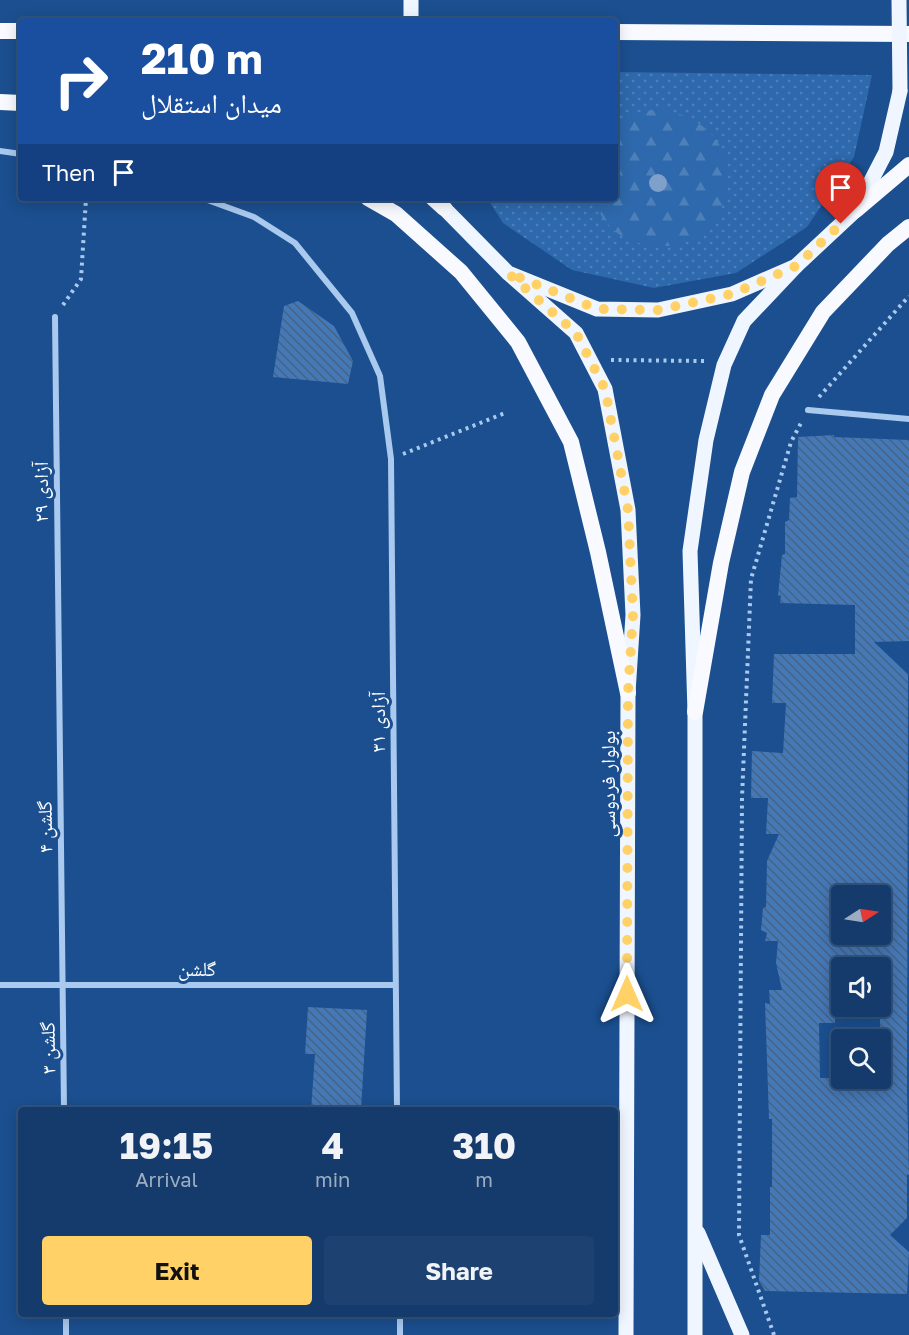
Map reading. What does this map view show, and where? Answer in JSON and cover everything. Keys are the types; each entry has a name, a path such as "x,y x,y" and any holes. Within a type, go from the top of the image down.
{"highway":[{"path":"0,30 18,30"},
{"path":"618,32 909,33"},
{"path":"0,102 18,103"},
{"path":"856,210 909,165"},
{"path":"373,201 396,214 460,272 518,342 571,442 598,552 628,693"},
{"path":"695,712 721,564 742,472 772,395 823,312 888,244 909,228"}],"main road":[{"path":"411,0 411,18"},
{"path":"695,1335 695,712 690,551 706,440 724,365 744,321 796,266 856,210 886,152 900,91 899,0"},
{"name":"بولوار فردوسی","path":"439,201 508,273 576,333 605,389 628,510 633,615 628,693 626,1335"},
{"path":"508,273 597,309 658,310 732,294 796,266"},
{"path":"696,1227 736,1327 742,1335"}],"street":[{"path":"0,151 18,154"},
{"name":"آزادی ۳۱","path":"210,201 254,217 295,243 352,313 380,376 391,459 397,1107"},
{"name":"آزادی ۲۹","path":"55,317 58,667"},
{"path":"808,410 909,419"},
{"name":"گلشن ۴","path":"58,667 63,985"},
{"name":"گلشن","path":"0,985 395,985"},
{"name":"گلشن ۳","path":"63,985 64,1107"},
{"path":"66,1317 66,1335"},
{"path":"400,1317 400,1335"}],"path":[{"path":"55,317 81,279 86,201"},
{"path":"774,1335 739,1235 742,798 751,579 791,442 808,410 909,296"},
{"path":"611,360 706,361"},
{"path":"391,459 505,412"}],"green space":[{"path":"618,72 872,75 854,157 807,227 736,273 654,288 572,270 503,223 489,201 618,201"},
{"path":"658,109 694,121 717,141 727,167 726,194 715,219 695,237 667,246 632,241 613,230 596,205 595,201 618,201 618,124 637,113"}],"building":[{"path":"298,301 334,326 353,361 348,384 273,377 284,306"},
{"path":"834,435 834,437 909,440 909,641 874,642 908,674 907,1091 909,1175 907,1174 907,1218 890,1235 909,1252 907,1294 765,1291 759,1281 761,1235 770,1235 770,1187 772,1187 772,1119 769,1119 765,1003 770,1004 769,990 782,990 776,963 778,941 765,941 767,933 761,930 763,908 766,907 767,861 779,834 766,834 768,798 751,798 752,751 783,753 786,703 772,703 774,654 855,654 855,605 780,603 781,595 778,596 782,555 785,554 785,522 789,520 790,498 797,497 798,437","holes":["831,957 891,957 891,1017 880,1017 880,1029 891,1029 891,1089 831,1089 831,1078 820,1078 819,1023 835,1023 835,1017 831,1017"]},
{"path":"308,1007 367,1010 361,1107 311,1107 315,1054 305,1054"}],"route":[{"path":"627,994 628,693 633,615 628,510 605,389 576,333 508,273 597,309 658,310 732,294 796,266 841,224"}]}
